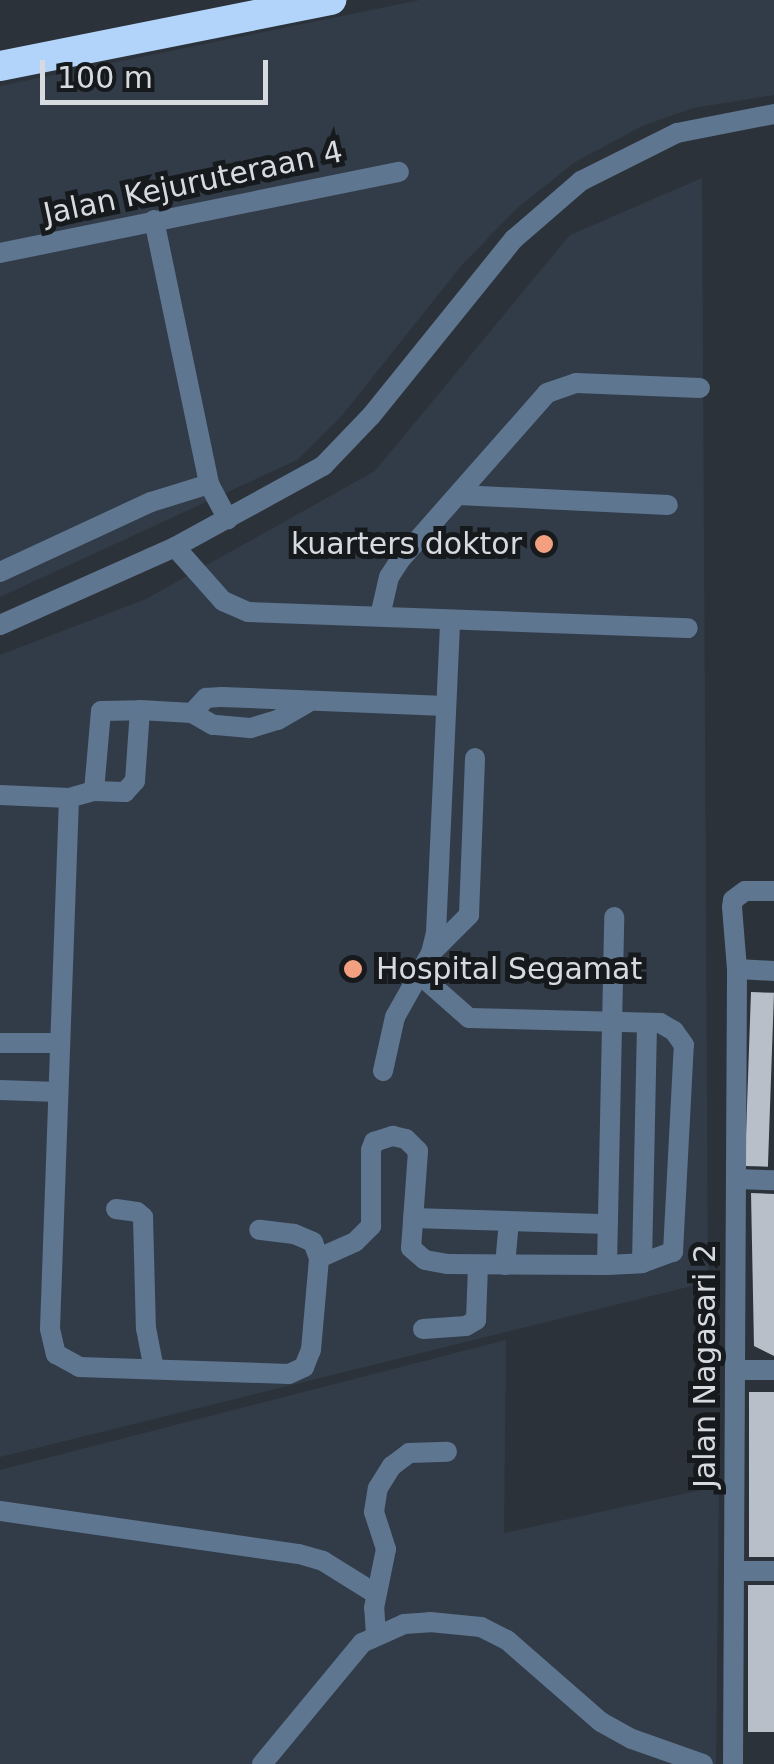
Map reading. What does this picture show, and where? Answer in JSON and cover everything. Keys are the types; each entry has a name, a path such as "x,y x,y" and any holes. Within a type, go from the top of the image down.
{"highway":[{"path":"0,66 330,0"}],"street":[{"path":"0,625 175,546 298,483 344,445 514,239 581,181 677,133 774,114"},
{"name":"Jalan Kejuruteraan 4","path":"0,253 398,172"},
{"path":"154,220 208,484 228,519"},
{"path":"380,616 388,578 538,400 558,385 595,382 700,388"},
{"path":"0,572 151,502 208,484"},
{"path":"458,496 668,505"},
{"path":"175,546 224,601 248,612 688,628"},
{"path":"431,954 438,913 450,620"},
{"path":"192,713 196,704 206,698 445,706"},
{"path":"94,791 102,711 192,713 212,725 250,728 277,720 307,703"},
{"path":"0,795 70,798 94,791 132,788 140,710"},
{"path":"383,1071 388,1035 419,974 431,954 468,914 475,758"},
{"path":"70,798 52,1344 66,1364 79,1367 289,1374 304,1367 311,1350 320,1258 313,1242 294,1234 259,1230"},
{"name":"Jalan Nagasari 2","path":"733,1764 737,968 733,900 746,891 774,891"},
{"path":"606,1265 614,918"},
{"path":"737,968 774,971"},
{"path":"320,1258 355,1242 371,1226 374,1142 392,1136 406,1139 418,1151 411,1248 425,1260 478,1264 642,1263 672,1252 676,1242 684,1045 674,1031 660,1022 468,1018 419,974"},
{"path":"642,1263 647,1023"},
{"path":"0,1043 60,1043"},
{"path":"0,1090 58,1092"},
{"path":"736,1179 774,1180"},
{"path":"116,1209 137,1212 143,1217 146,1328 154,1368"},
{"path":"413,1218 608,1224"},
{"path":"505,1264 509,1221"},
{"path":"422,1329 466,1326 476,1320 478,1264"},
{"path":"735,1370 774,1370"},
{"path":"376,1634 376,1594 386,1549 376,1520 374,1498 383,1477 409,1453 447,1452"},
{"path":"0,1511 299,1554 323,1561 376,1594"},
{"path":"734,1571 774,1571"},
{"path":"262,1764 340,1666 376,1634 430,1622 482,1627 524,1652 600,1722 632,1739 702,1764"}],"shaded area":[{"path":"420,0 774,0 774,95 693,108 642,126 575,162 516,209 461,266 340,418 297,460 0,597 0,86"},
{"name":"Hospital Segamat","path":"702,178 708,1282 0,1457 0,655 146,599 375,471 570,235"},
{"path":"506,1340 504,1533 719,1486 716,1764 0,1764 0,1470"}],"building":[{"path":"751,992 774,993 768,1167 745,1166"},
{"path":"751,1193 774,1194 774,1356 754,1346"},
{"path":"749,1392 774,1392 774,1557 749,1557"},
{"path":"748,1585 774,1585 774,1732 748,1732"}],"place":[{"name":"kuarters doktor","path":"544,544"},
{"name":"Hospital Segamat","path":"353,969"}]}
